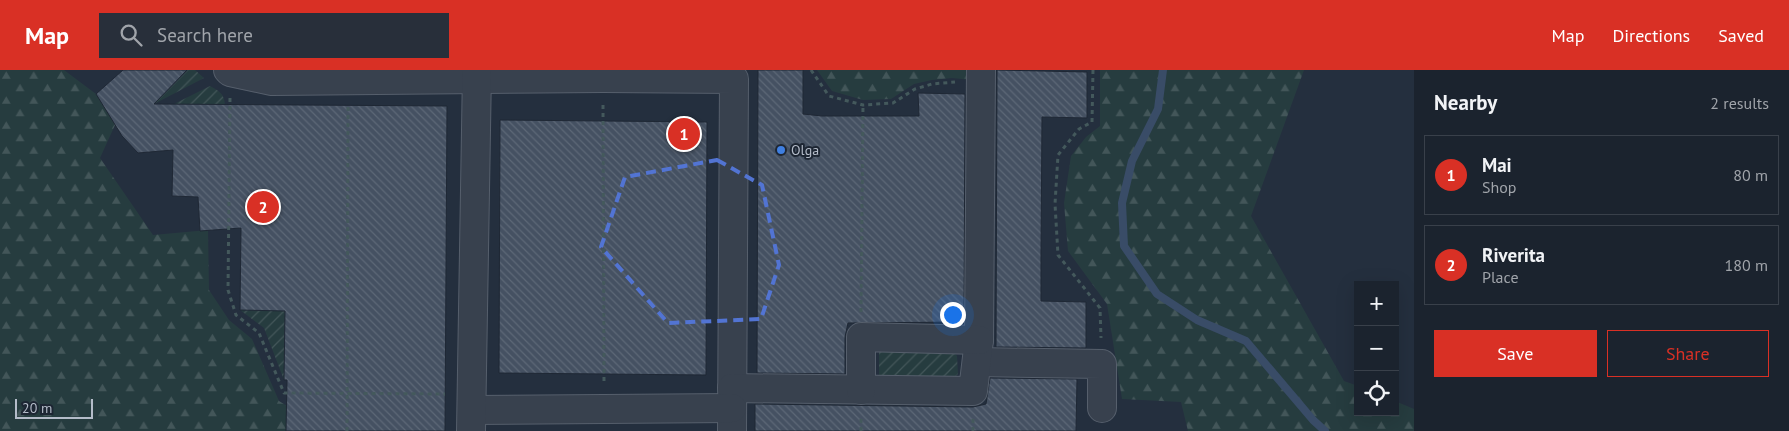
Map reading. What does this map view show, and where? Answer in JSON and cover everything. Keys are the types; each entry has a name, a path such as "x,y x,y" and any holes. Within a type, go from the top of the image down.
{"street":[{"path":"229,71 272,81 348,81 477,75 603,78 734,78 732,409"},
{"path":"477,75 472,412 732,409 862,390 973,390 978,351 981,78"},
{"path":"862,390 861,337 1102,364 1102,408"}],"path":[{"path":"811,70 829,96 863,105 893,103 915,89 932,84 981,78"},
{"path":"1093,70 1092,122 1079,129 1058,155 1055,204 1058,255 1100,308 1102,364"},
{"path":"229,71 228,290 236,315 259,333 284,393 348,394 472,412"},
{"path":"603,78 604,409"},
{"path":"347,431 348,81"},
{"path":"861,337 863,105"}],"highlighted area":[{"path":"717,160 762,185 779,265 761,319 668,323 601,247 625,177"}],"green space":[{"path":"0,70 64,70 96,94 115,125 100,158 153,235 208,230 209,290 229,320 252,339 279,401 287,406 287,431 0,431"},
{"path":"188,70 195,70 204,78 154,104"},
{"path":"817,70 972,70 972,80 952,78 932,80 914,84 891,99 863,100 832,91"},
{"path":"1100,70 1304,70 1251,216 1344,381 1354,385 1354,416 1399,416 1399,403 1414,409 1414,431 1188,431 1181,402 1122,399 1107,304 1068,251 1064,203 1071,156 1086,137 1100,126"},
{"path":"210,86 216,89 224,98 225,105 174,104"},
{"path":"240,310 285,311 284,380 264,328"},
{"path":"949,347 957,356 958,374 950,381 879,377 879,352 885,348"}],"building":[{"path":"123,70 187,70 154,104 447,106 445,431 286,431 287,380 284,380 285,311 240,310 241,228 200,231 198,197 172,196 173,150 138,153 122,136 96,94"},
{"path":"758,70 803,70 803,114 822,116 919,116 918,93 965,94 964,322 848,323 845,337 845,374 757,373"},
{"path":"997,70 1087,72 1087,118 1042,117 1041,255 1041,301 1086,302 1086,348 996,347"},
{"path":"500,120 707,122 706,375 499,373"},
{"path":"990,378 1077,379 1076,431 755,431 755,404 973,407 986,404"}],"waterway":[{"path":"1163,70 1158,109 1132,161 1122,203 1124,246 1157,294 1197,320 1246,341 1313,420 1325,431"}],"place":[{"name":"Mai","path":"684,134"},
{"name":"Olga","path":"781,150"},
{"name":"Riverita","path":"263,207"}]}
